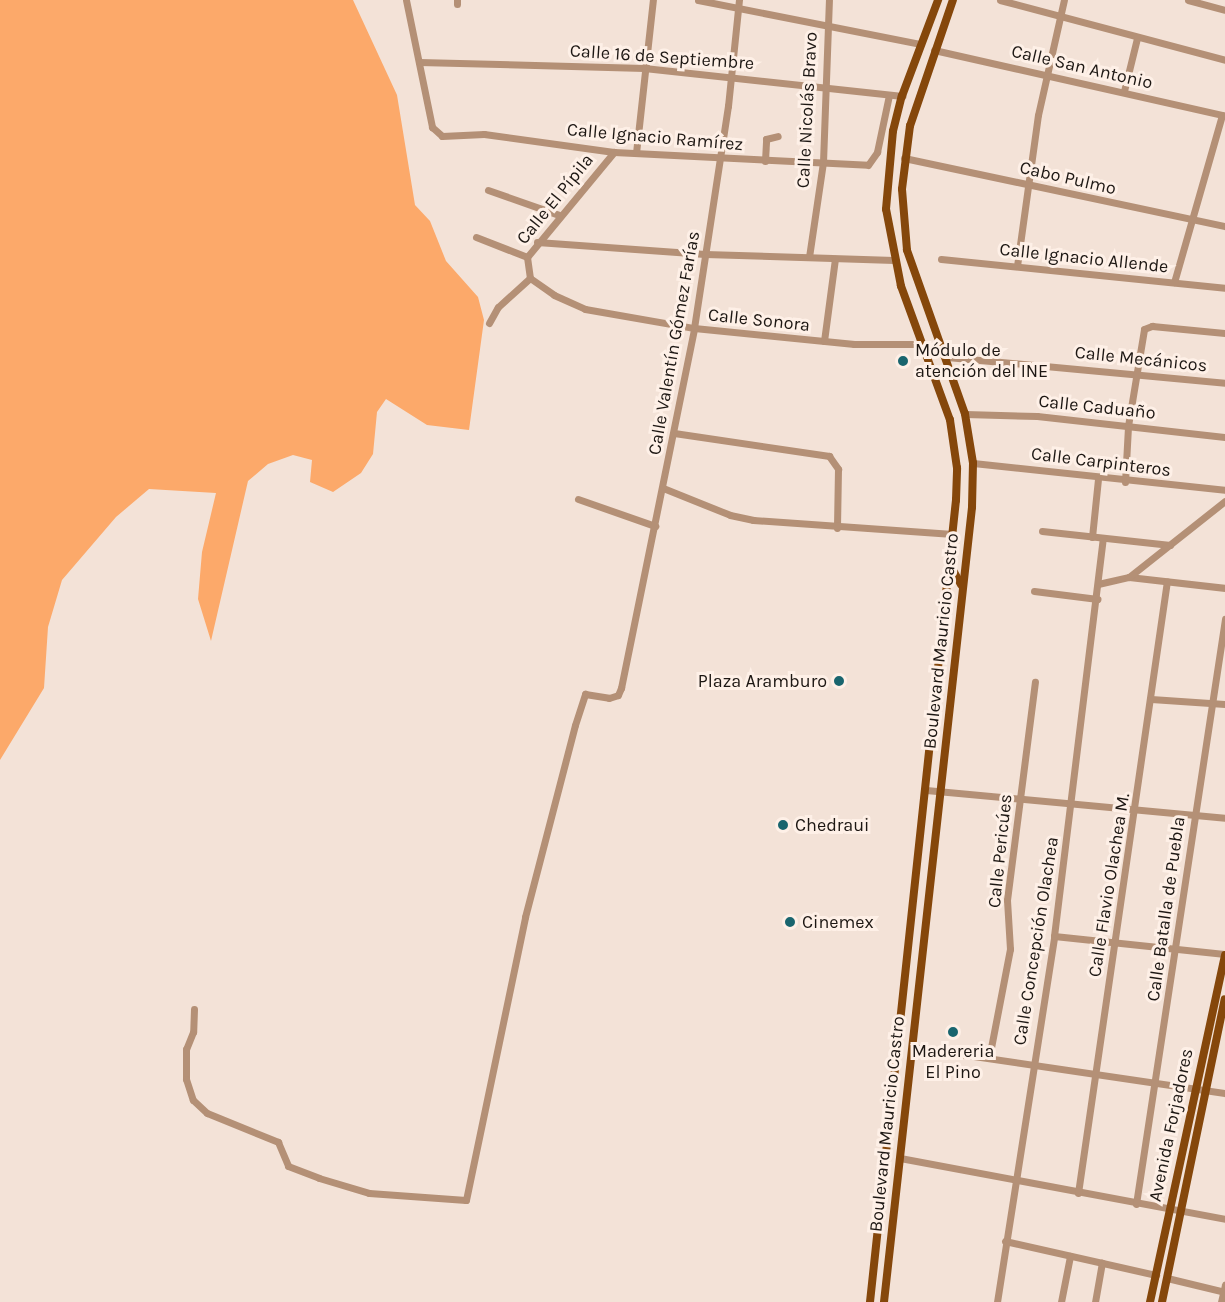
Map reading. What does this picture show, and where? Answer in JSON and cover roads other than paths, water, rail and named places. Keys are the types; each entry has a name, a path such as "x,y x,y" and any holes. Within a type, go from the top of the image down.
{"main road":[{"name":"Boulevard Mauricio Castro","path":"870,1302 953,534 954,443 939,383 894,260 888,235 886,185 902,96 938,0"},
{"name":"Boulevard Mauricio Castro","path":"884,1302 963,592 974,463 965,414 947,357 907,250 902,189 904,158 934,50 952,0"},
{"path":"950,563 959,575 963,592"},
{"name":"Avenida Forjadores","path":"1150,1302 1225,954"},
{"name":"Avenida Forjadores","path":"1162,1302 1208,1090 1225,999"}],"street":[{"path":"406,0 419,62"},
{"path":"636,153 653,0"},
{"path":"698,0 739,4 921,44"},
{"name":"Calle Nicolás Bravo","path":"809,257 823,162 824,86 829,0"},
{"path":"1000,0 1060,18 1225,60"},
{"path":"1017,266 1027,184 1046,74 1064,0"},
{"path":"1188,0 1225,10"},
{"name":"Calle Valentín Gómez Farías","path":"194,1009 193,1032 186,1049 186,1079 194,1100 207,1113 278,1142 288,1166 319,1178 369,1193 466,1200 525,917 575,725 585,694 609,698 618,695 621,688 694,328 721,158 739,4"},
{"path":"1124,92 1137,38"},
{"name":"Calle San Antonio","path":"934,50 1222,115 1193,219"},
{"name":"Calle 16 de Septiembre","path":"419,62 644,68 902,96"},
{"name":"Calle Ignacio Ramírez","path":"419,62 437,134 498,135 614,152 765,161 872,163 889,95"},
{"path":"765,161 766,139 778,136"},
{"name":"Calle El Pípila","path":"531,278 527,257 559,215 614,152"},
{"name":"Cabo Pulmo","path":"904,158 1225,226"},
{"path":"488,190 559,215"},
{"path":"1174,282 1193,219"},
{"path":"476,237 527,257"},
{"path":"537,242 705,254 894,260"},
{"path":"825,341 835,259"},
{"name":"Calle Ignacio Allende","path":"940,259 1225,288"},
{"path":"489,323 498,307 531,278"},
{"name":"Calle Sonora","path":"531,278 579,308 694,328 825,341 923,344"},
{"path":"1125,482 1128,426 1146,327 1225,333"},
{"name":"Calle Mecánicos","path":"947,357 1225,383"},
{"name":"Calle Caduaño","path":"965,414 1037,416 1225,437"},
{"path":"674,433 823,453 833,459 838,469 837,528"},
{"name":"Calle Carpinteros","path":"974,463 1125,482 1225,490"},
{"path":"1092,537 1098,479"},
{"path":"663,488 740,518 837,528 953,534"},
{"path":"578,499 655,526"},
{"path":"1129,577 1225,501"},
{"path":"1042,531 1170,545"},
{"name":"Calle Concepción Olachea","path":"997,1302 1032,1064 1054,936 1103,538"},
{"path":"1098,584 1129,577 1225,588"},
{"name":"Calle Flavio Olachea M.","path":"1078,1193 1136,810 1167,581"},
{"path":"1034,591 1097,598"},
{"name":"Calle Batalla de Puebla","path":"1137,1204 1158,1082 1194,815 1225,619"},
{"name":"Calle Pericúes","path":"989,1058 1010,949 1007,900 1035,682"},
{"path":"1151,699 1225,704"},
{"path":"926,790 1225,818"},
{"path":"1054,936 1176,947 1225,954"},
{"path":"912,1047 1225,1093"},
{"path":"900,1158 1225,1219"},
{"path":"1005,1241 1156,1275"},
{"path":"1061,1302 1070,1256"},
{"path":"1095,1302 1102,1263"},
{"path":"1167,1278 1224,1289 1221,1302"}],"place":[{"name":"Módulo de atención del INE","path":"903,361"},
{"name":"Plaza Aramburo","path":"839,681"},
{"name":"Chedraui","path":"783,825"},
{"name":"Cinemex","path":"790,922"},
{"name":"Madereria El Pino","path":"953,1032"}]}
